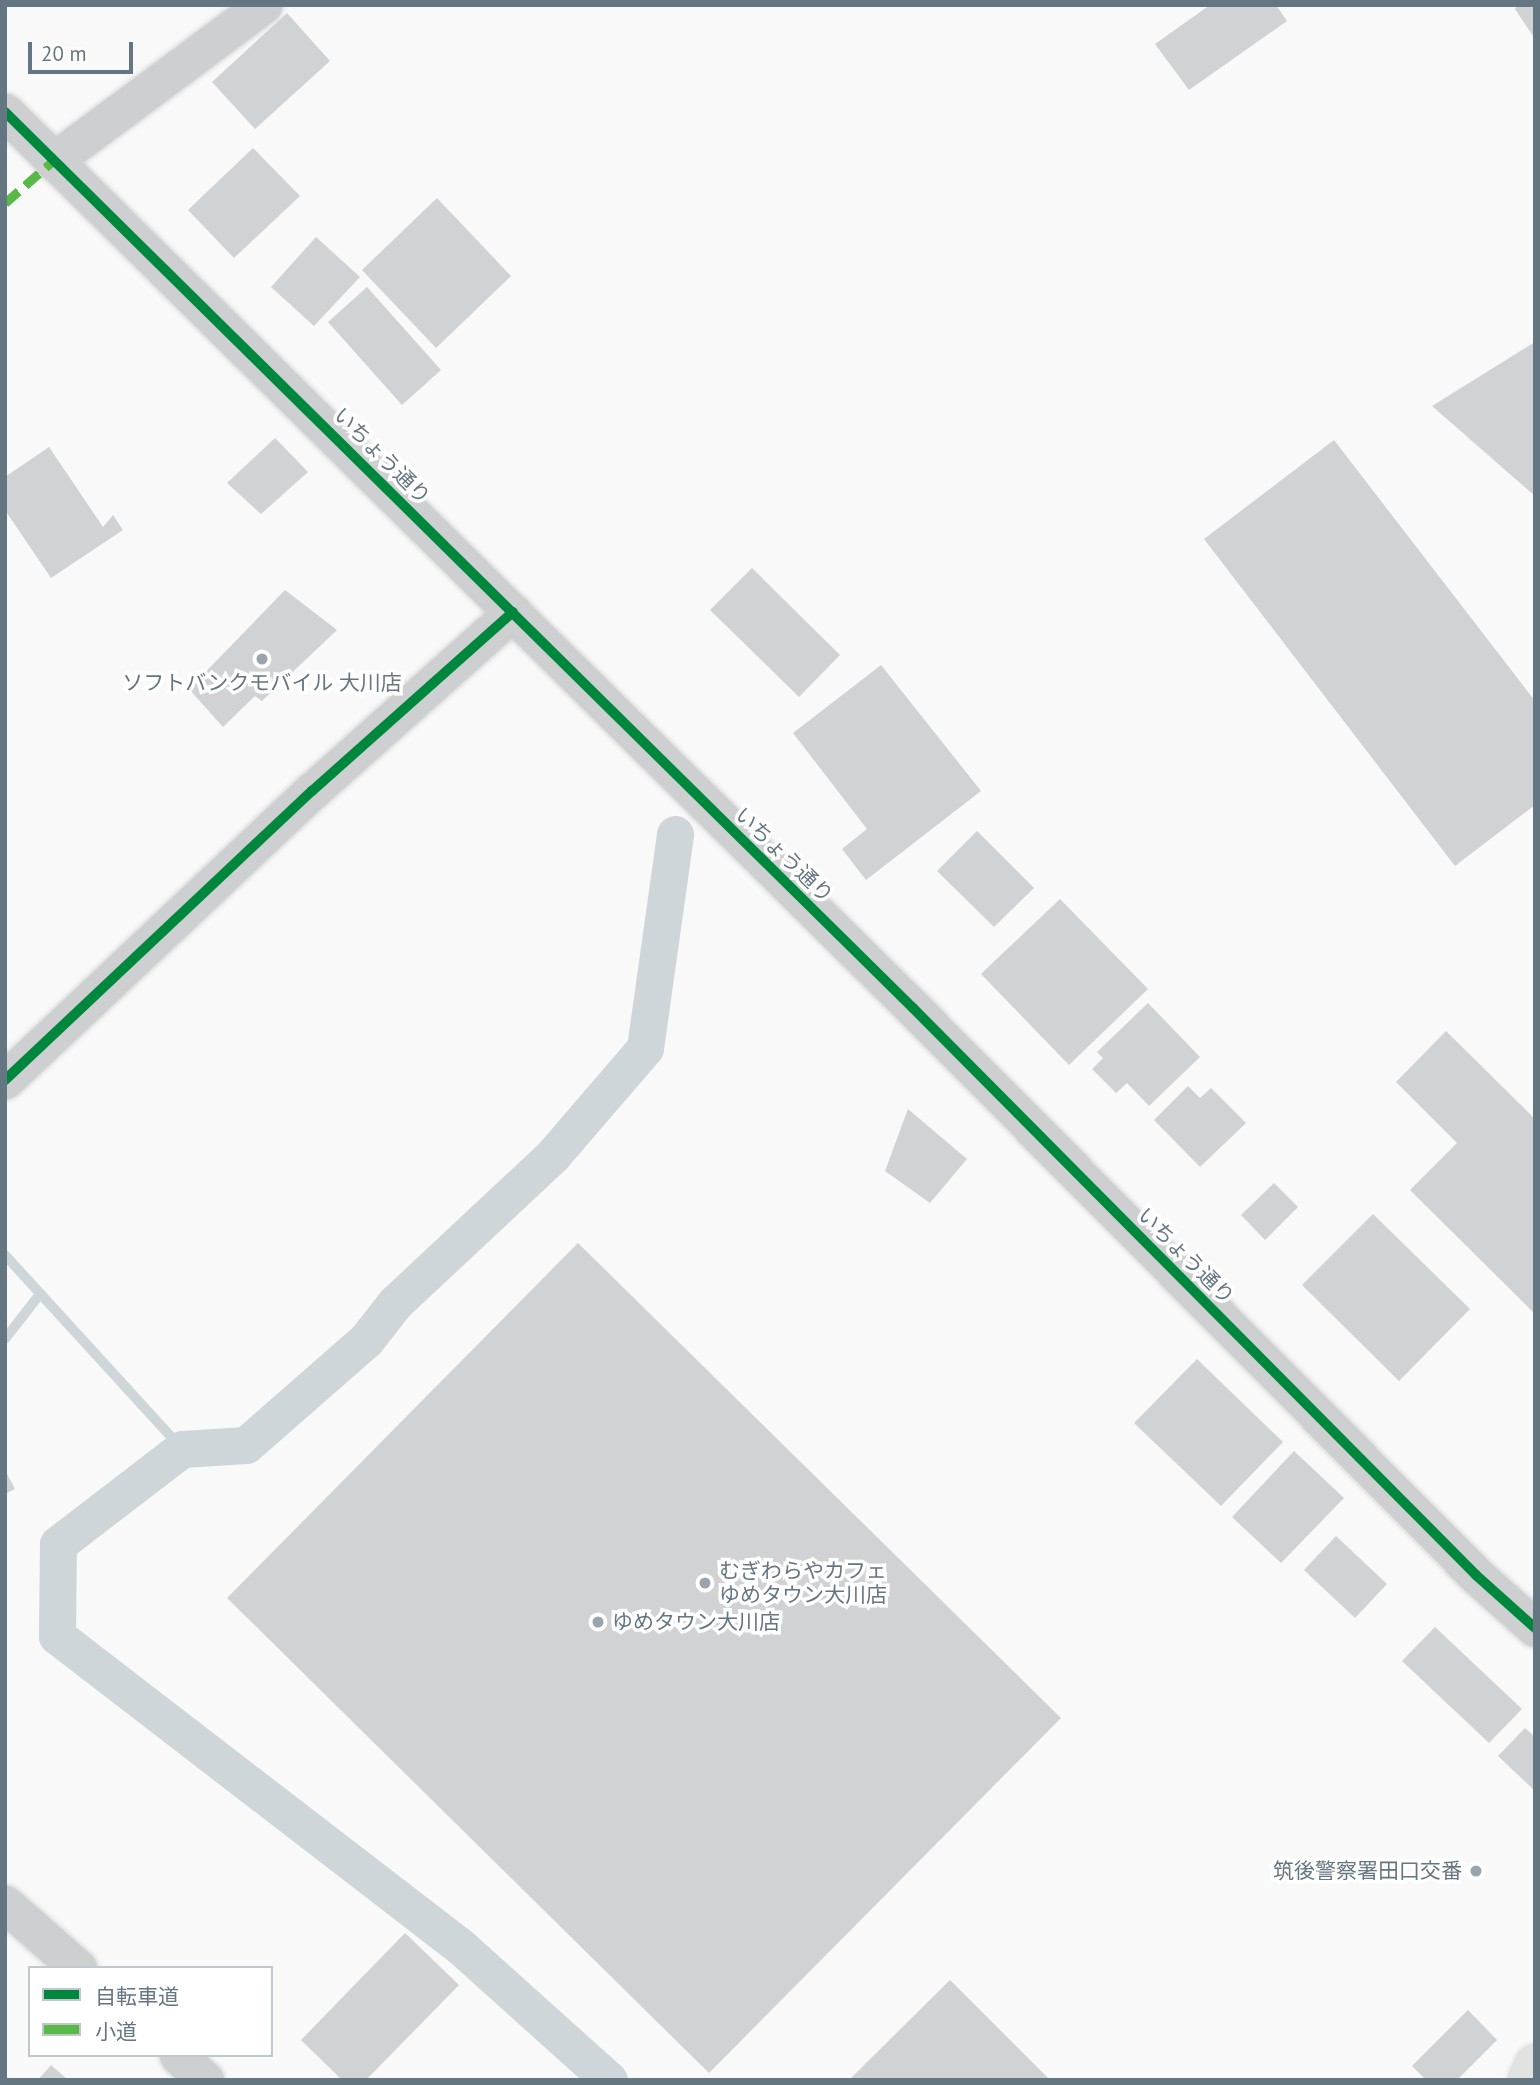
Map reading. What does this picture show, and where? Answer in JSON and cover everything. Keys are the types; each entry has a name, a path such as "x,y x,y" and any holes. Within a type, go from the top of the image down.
{"main road":[{"path":"1528,2080 1535,2064"}],"street":[{"path":"53,161 263,5"},
{"name":"いちょう通り","path":"5,112 913,1008 1476,1575 1535,1628"},
{"path":"5,1080 313,792 513,612"},
{"path":"5,1904 76,1966"},
{"path":"180,2057 205,2080"}],"building":[{"path":"1210,5 1276,5 1287,21 1189,90 1155,44"},
{"path":"1518,5 1535,5 1535,39 1515,9"},
{"path":"287,13 330,61 255,129 212,82"},
{"path":"253,148 300,196 234,258 188,210"},
{"path":"437,198 511,276 436,348 362,270"},
{"path":"316,237 360,277 314,326 271,287"},
{"path":"367,287 441,370 402,405 328,322"},
{"path":"1535,342 1535,496 1432,406"},
{"path":"275,438 308,472 261,514 227,483"},
{"path":"1334,440 1535,701 1535,805 1455,866 1204,539"},
{"path":"49,447 103,527 113,515 123,530 51,578 5,510 5,477"},
{"path":"752,568 840,655 799,697 710,610"},
{"name":"ソフトバンクモバイル 大川店","path":"285,590 337,630 262,701 255,696 223,727 189,689"},
{"path":"881,665 981,791 866,880 842,849 867,829 793,733"},
{"path":"977,831 1034,888 994,927 937,871"},
{"path":"1060,899 1148,989 1069,1065 981,974"},
{"path":"1148,1003 1200,1057 1149,1106 1127,1083 1116,1093 1092,1069 1103,1058 1097,1052"},
{"path":"1446,1031 1535,1119 1535,1314 1410,1190 1457,1143 1396,1082"},
{"path":"1188,1086 1200,1098 1211,1088 1246,1123 1200,1167 1154,1120"},
{"path":"908,1109 967,1159 930,1203 885,1171"},
{"path":"1274,1183 1298,1207 1265,1240 1241,1215"},
{"path":"1373,1214 1470,1309 1399,1381 1302,1285"},
{"path":"578,1243 1061,1718 709,2073 227,1598"},
{"path":"1197,1359 1283,1442 1221,1506 1134,1423"},
{"path":"1294,1451 1344,1498 1281,1563 1232,1517"},
{"path":"5,1470 15,1489 5,1494"},
{"path":"1336,1536 1387,1584 1355,1618 1304,1570"},
{"path":"1435,1627 1522,1709 1489,1743 1402,1661"},
{"path":"1525,1728 1535,1737 1535,1791 1498,1756"},
{"path":"405,1933 459,1985 366,2080 342,2080 301,2040"},
{"path":"950,1980 1050,2080 849,2080"},
{"path":"1468,2010 1497,2040 1457,2080 1426,2080 1412,2066"},
{"path":"51,2065 68,2080 38,2080"}],"waterway":[{"path":"609,2080 461,1947 57,1636 58,1544 182,1449 246,1445 366,1340 395,1303 553,1155 645,1048 675,834"},
{"path":"5,1255 182,1449"},
{"path":"5,1339 40,1294"}],"marked path":[{"path":"5,203 53,161"}],"cycle path":[{"path":"5,112 913,1008 1476,1575 1535,1628"},
{"path":"5,1080 312,791 513,612"}],"place":[{"name":"ソフトバンクモバイル 大川店","path":"262,659"},
{"name":"むぎわらやカフェ ゆめタウン大川店","path":"705,1583"},
{"name":"ゆめタウン大川店","path":"598,1622"},
{"name":"筑後警察署田口交番","path":"1476,1871"}]}
